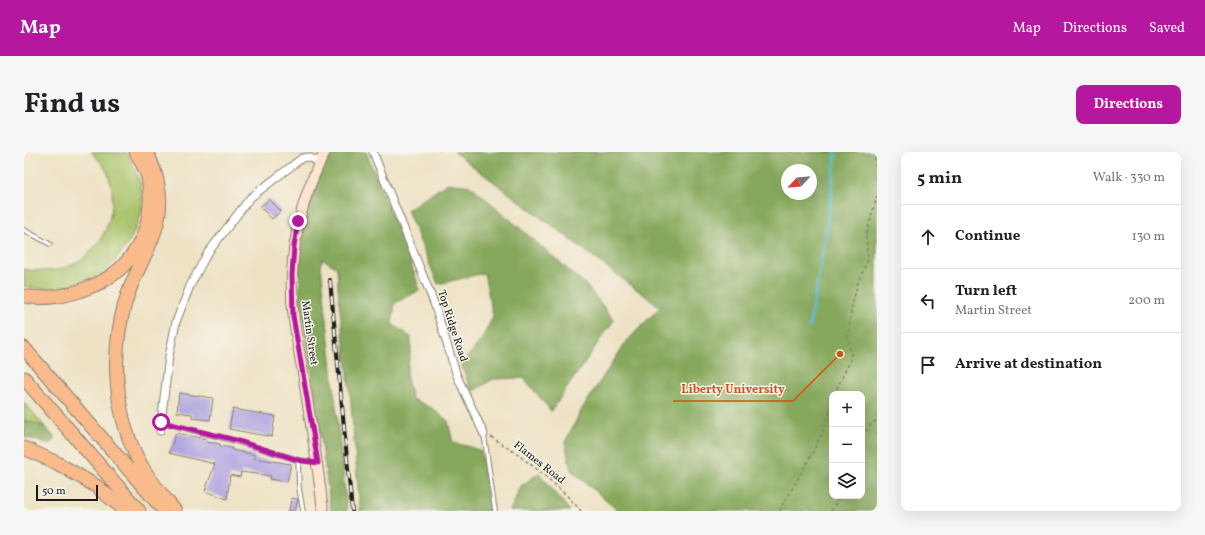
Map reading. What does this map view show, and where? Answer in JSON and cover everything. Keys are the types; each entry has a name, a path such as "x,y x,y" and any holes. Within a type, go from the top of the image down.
{"highway":[{"path":"24,296 53,297 78,292 103,281 126,264 141,243 149,221 151,199 147,175 136,152"},
{"path":"146,152 152,162 159,188 160,214 155,233 135,275 126,301 119,332 117,352 118,387 122,415 130,442 142,466 175,511"},
{"path":"24,348 165,511"},
{"path":"24,378 138,511"},
{"path":"24,448 57,463 96,486 126,511"}],"street":[{"name":"Martin Street","path":"323,511 318,463 293,316 292,275 294,246 298,221 309,187 325,152"},
{"name":"Top Ridge Road","path":"373,152 434,303 457,376 484,434"},
{"path":"160,431 168,363 176,322 190,286 207,254 250,198 302,158 308,157 320,162"}],"lane":[{"path":"24,230 50,244"},
{"path":"161,422 235,440 298,460 318,463"},
{"name":"Top Ridge Road","path":"484,434 495,511"},
{"path":"298,460 299,488 303,511"}],"path":[{"path":"874,152 877,180"},
{"path":"835,391 850,361 851,353 848,337 852,305 858,282 868,260 866,236 877,196"},
{"path":"780,511 784,500 794,487 824,430 829,413"},
{"path":"865,432 871,424 877,420"},
{"name":"Flames Road","path":"484,434 497,441 541,474 581,511"},
{"path":"831,511 838,499"}],"green space":[{"path":"91,152 127,153 139,179 142,196 141,213 133,235 114,262 98,276 90,280 75,285 53,289 24,286 24,269 49,271 64,268 77,263 97,244 104,232 110,219 112,191 106,170"},
{"path":"333,152 366,152 408,256 420,290 395,303 392,324 411,337 411,349 406,375 412,399 432,408 448,421 453,443 481,451 490,511 360,511 350,392 339,302 337,268 323,259 321,265 347,511 331,511 308,345 300,306 299,258 307,215 320,174 326,159"},
{"path":"454,152 877,152 877,511 618,511 571,470 565,442 582,409 626,342 660,307"},
{"path":"448,183 471,186 586,285 614,320 551,411 524,378 493,379 472,392 461,365 482,339 493,316 484,273 438,284 407,210"},
{"path":"24,402 45,427 24,420"},
{"path":"24,420 45,427 55,438 51,443 45,443 24,437"},
{"path":"539,473 570,511 510,511 521,486"}],"building":[{"path":"269,199 281,211 272,219 260,207"},
{"path":"179,393 213,398 210,420 192,418 192,414 177,412"},
{"path":"233,409 275,416 272,437 229,429"},
{"path":"176,433 207,439 206,442 220,444 220,446 232,448 232,450 255,455 254,458 291,464 287,482 270,479 271,476 241,472 240,477 230,475 227,499 205,491 215,464 169,453"},
{"path":"291,498 298,499 295,511 289,511"}],"waterway":[{"path":"809,328 826,234 836,152"}],"railway":[{"path":"330,280 352,511"}],"place":[{"name":"Liberty University","path":"840,354"}],"route":[{"path":"161,422 235,440 298,460 318,463 293,316 292,275 294,246 298,221"}]}
